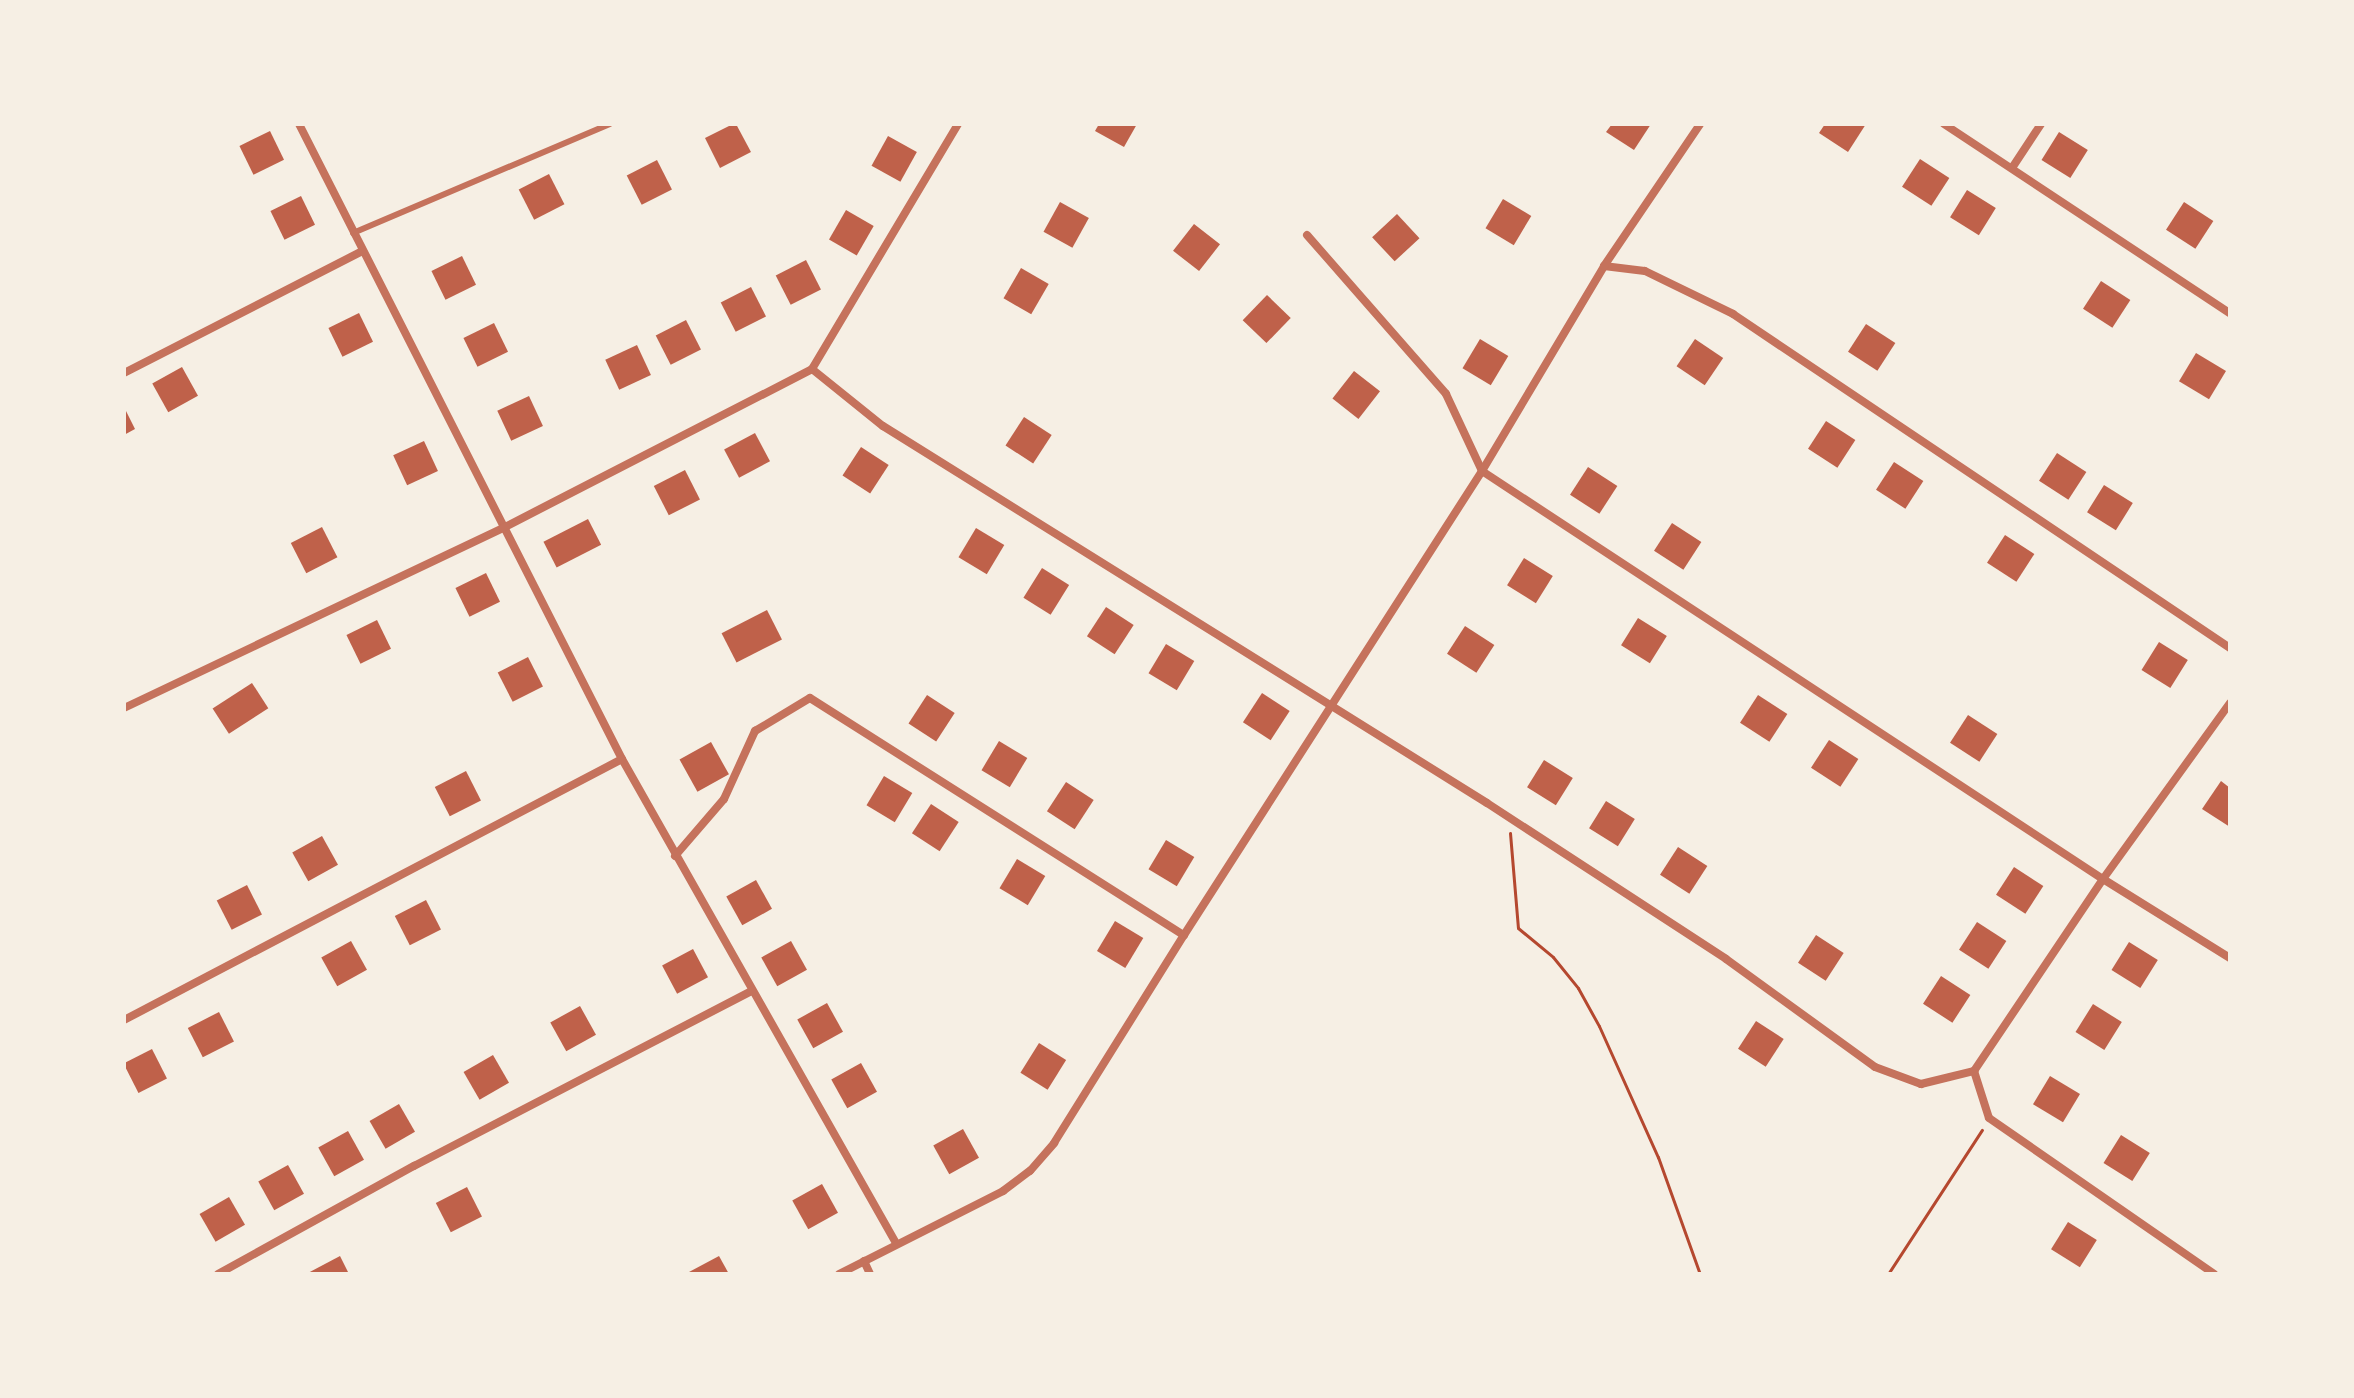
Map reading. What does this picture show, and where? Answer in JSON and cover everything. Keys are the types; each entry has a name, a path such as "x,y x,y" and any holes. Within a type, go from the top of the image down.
{"street":[{"path":"299,124 622,759 896,1243"},
{"path":"124,708 503,528 812,369 958,124"},
{"path":"839,1274 1003,1191 1030,1171 1054,1143 1482,471 1604,266 1700,124"},
{"path":"1944,124 2230,313"},
{"path":"2012,168 2041,124"},
{"path":"1307,235 1446,394 1482,471 2103,879 2230,958"},
{"path":"124,373 362,251"},
{"path":"1604,266 1645,271 1733,314 2230,648"},
{"path":"812,369 883,426 1509,817 1726,959 1875,1067 1921,1084 1974,1071 2103,879 2230,703"},
{"path":"675,856 724,799 755,731 810,698 1184,935"},
{"path":"124,1020 622,759"},
{"path":"218,1274 414,1166 752,991"},
{"path":"1974,1071 1989,1118 2214,1274"},
{"path":"864,1261 870,1274"}],"lane":[{"path":"353,233 610,124"}],"path":[{"path":"1509,817 1518,928 1553,957 1578,988 1599,1026 1658,1157 1700,1274"},
{"path":"1888,1274 1989,1118"}],"building":[{"path":"736,124 751,152 720,168 705,138"},
{"path":"1099,124 1137,124 1124,147 1095,131"},
{"path":"1612,124 1651,124 1634,150 1606,132"},
{"path":"1825,124 1866,124 1848,152 1819,133"},
{"path":"270,131 284,160 253,175 239,146"},
{"path":"2059,132 2088,150 2070,178 2042,160"},
{"path":"888,136 917,152 900,182 872,166"},
{"path":"1920,159 1949,178 1931,206 1902,187"},
{"path":"657,160 672,189 642,205 627,175"},
{"path":"549,174 564,204 534,220 519,189"},
{"path":"1967,190 1996,208 1979,235 1950,217"},
{"path":"301,196 315,225 284,240 270,211"},
{"path":"1503,199 1531,216 1514,245 1485,228"},
{"path":"1060,202 1089,218 1072,248 1044,232"},
{"path":"2184,202 2213,221 2195,249 2166,230"},
{"path":"846,210 874,226 857,255 829,239"},
{"path":"1397,214 1420,238 1395,261 1372,237"},
{"path":"1194,224 1220,244 1199,271 1173,251"},
{"path":"462,256 476,285 445,300 431,271"},
{"path":"806,260 821,289 791,305 776,275"},
{"path":"1021,268 1049,284 1031,314 1004,298"},
{"path":"2101,281 2130,300 2112,328 2083,309"},
{"path":"751,287 766,316 736,332 721,302"},
{"path":"1267,295 1291,318 1266,343 1243,320"},
{"path":"359,313 373,342 342,357 328,328"},
{"path":"686,320 701,349 671,365 656,335"},
{"path":"494,323 508,352 477,367 463,338"},
{"path":"1866,324 1895,343 1877,371 1848,352"},
{"path":"1480,339 1508,356 1491,385 1462,368"},
{"path":"1695,339 1723,358 1705,385 1677,366"},
{"path":"637,345 651,375 619,390 605,360"},
{"path":"2196,353 2226,371 2209,399 2179,381"},
{"path":"182,367 198,396 168,412 152,383"},
{"path":"1354,371 1380,391 1358,419 1332,399"},
{"path":"529,396 543,426 511,441 497,411"},
{"path":"124,407 135,429 124,435"},
{"path":"1024,417 1052,435 1033,463 1005,446"},
{"path":"1826,421 1855,440 1837,468 1808,449"},
{"path":"755,433 770,461 739,478 724,449"},
{"path":"424,441 438,471 407,485 393,455"},
{"path":"861,447 889,465 870,493 842,476"},
{"path":"2057,453 2086,472 2068,500 2039,481"},
{"path":"1894,462 1923,481 1905,509 1876,490"},
{"path":"1588,467 1617,486 1599,514 1570,495"},
{"path":"685,470 700,499 669,515 654,486"},
{"path":"2104,485 2133,503 2116,530 2087,512"},
{"path":"588,519 601,545 557,568 543,542"},
{"path":"1672,523 1701,542 1683,570 1654,551"},
{"path":"322,527 337,557 306,573 291,543"},
{"path":"976,528 1004,545 987,574 958,557"},
{"path":"2005,535 2034,554 2016,582 1987,563"},
{"path":"1524,558 1553,576 1536,603 1507,585"},
{"path":"1042,568 1069,585 1051,615 1023,598"},
{"path":"486,573 500,602 469,617 455,588"},
{"path":"1106,607 1134,625 1115,654 1087,636"},
{"path":"767,610 782,639 737,663 722,633"},
{"path":"1638,618 1667,636 1650,663 1621,645"},
{"path":"377,620 391,649 360,664 346,635"},
{"path":"1465,626 1494,645 1476,673 1447,654"},
{"path":"2159,642 2188,660 2170,688 2142,670"},
{"path":"1166,644 1194,661 1177,690 1148,673"},
{"path":"528,657 543,686 513,702 498,672"},
{"path":"252,683 268,708 229,734 213,709"},
{"path":"1262,693 1290,711 1271,740 1243,722"},
{"path":"927,695 955,713 936,741 908,724"},
{"path":"1758,695 1787,714 1769,742 1740,723"},
{"path":"1968,715 1997,734 1979,762 1950,743"},
{"path":"1829,740 1858,759 1840,787 1811,768"},
{"path":"999,741 1027,758 1010,787 981,770"},
{"path":"711,742 729,774 697,792 680,759"},
{"path":"1544,760 1573,778 1556,805 1527,787"},
{"path":"466,771 481,800 450,816 435,787"},
{"path":"884,776 912,793 895,822 866,805"},
{"path":"2221,781 2230,788 2230,827 2202,809"},
{"path":"1066,782 1094,800 1075,829 1047,811"},
{"path":"1606,801 1635,819 1618,846 1589,828"},
{"path":"931,804 959,822 940,851 912,833"},
{"path":"322,836 338,865 308,881 292,852"},
{"path":"1166,840 1194,857 1177,886 1148,869"},
{"path":"1678,847 1707,866 1689,894 1660,875"},
{"path":"1017,859 1045,876 1028,905 999,888"},
{"path":"2014,867 2043,886 2025,914 1996,895"},
{"path":"756,880 772,909 742,925 726,896"},
{"path":"247,885 262,914 232,930 217,900"},
{"path":"426,900 441,929 410,945 395,916"},
{"path":"1115,921 1143,938 1125,968 1097,951"},
{"path":"1977,922 2006,941 1988,969 1959,950"},
{"path":"1816,935 1844,953 1826,981 1798,963"},
{"path":"351,941 367,970 337,986 321,957"},
{"path":"791,941 807,970 777,986 761,957"},
{"path":"2129,942 2158,960 2140,988 2112,970"},
{"path":"693,949 708,977 677,994 662,965"},
{"path":"1941,976 1970,995 1952,1023 1923,1004"},
{"path":"827,1003 843,1032 813,1048 797,1019"},
{"path":"2093,1004 2122,1022 2104,1050 2076,1032"},
{"path":"580,1006 596,1035 566,1051 550,1022"},
{"path":"219,1012 234,1041 203,1057 188,1028"},
{"path":"1756,1021 1784,1039 1766,1067 1738,1049"},
{"path":"1039,1043 1066,1060 1048,1090 1020,1073"},
{"path":"152,1049 167,1078 138,1093 124,1063"},
{"path":"493,1055 509,1083 480,1100 464,1072"},
{"path":"861,1063 877,1092 847,1108 831,1079"},
{"path":"2050,1076 2080,1094 2063,1122 2033,1104"},
{"path":"399,1104 415,1132 386,1149 370,1121"},
{"path":"963,1129 979,1158 949,1174 933,1145"},
{"path":"348,1131 364,1160 334,1176 318,1147"},
{"path":"2121,1135 2150,1153 2132,1181 2104,1163"},
{"path":"288,1165 304,1194 274,1210 258,1181"},
{"path":"822,1184 838,1213 808,1229 792,1200"},
{"path":"467,1187 482,1216 451,1232 436,1203"},
{"path":"229,1197 245,1225 216,1242 200,1214"},
{"path":"2068,1222 2097,1240 2080,1267 2051,1249"},
{"path":"340,1256 349,1274 306,1274"},
{"path":"719,1256 729,1274 690,1274 689,1272"}]}
